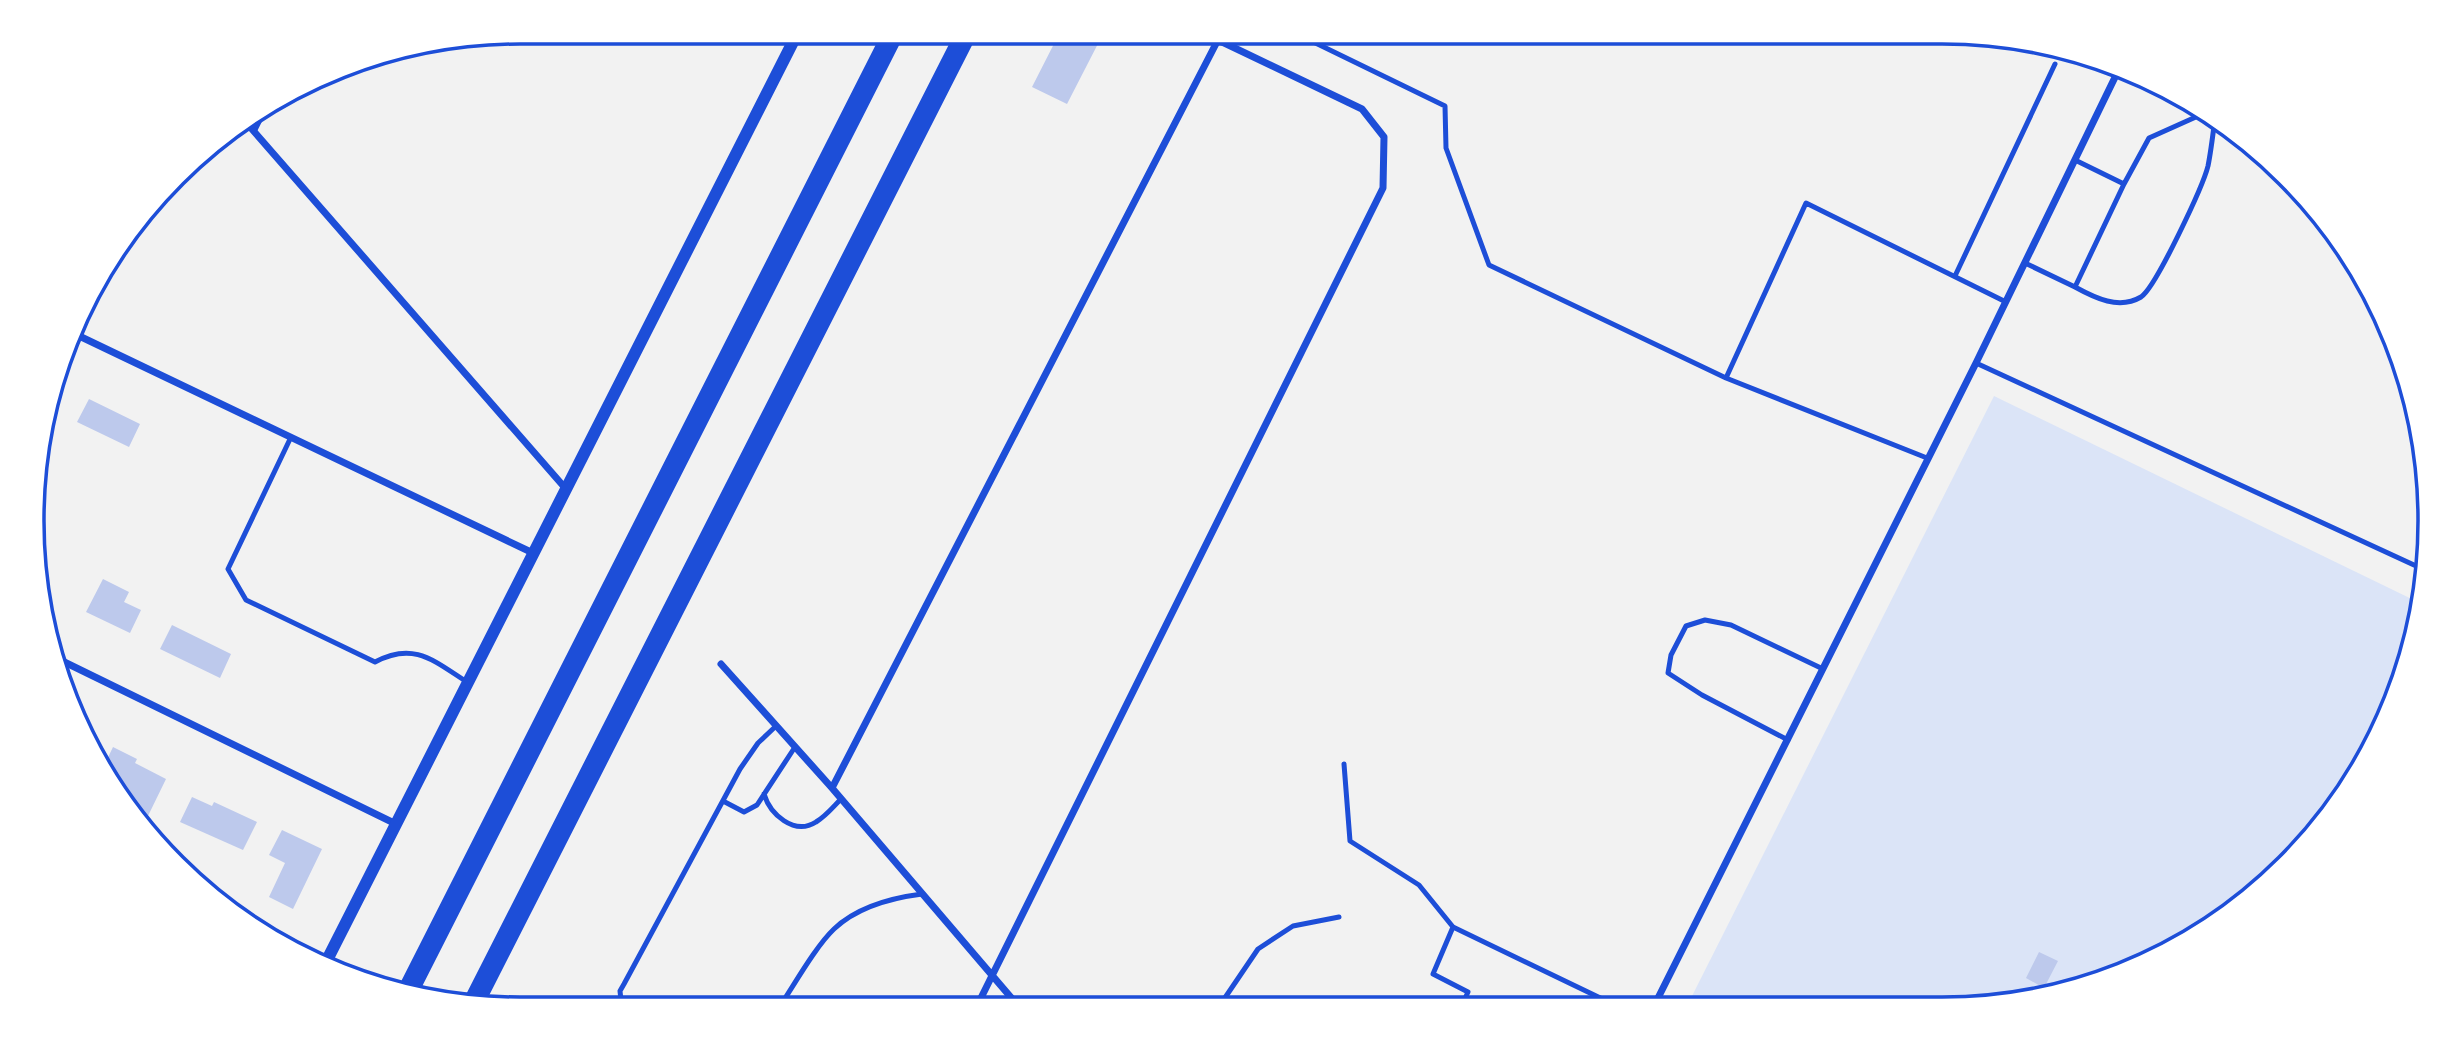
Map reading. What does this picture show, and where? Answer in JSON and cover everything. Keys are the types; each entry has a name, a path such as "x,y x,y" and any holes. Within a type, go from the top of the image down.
{"highway":[{"path":"411,984 888,44"},
{"path":"478,995 961,44"}],"street":[{"path":"329,957 792,44"},
{"path":"832,788 1216,44"},
{"path":"981,997 1383,188 1384,137 1362,110 1226,44"},
{"path":"1659,997 1976,363 2115,77"},
{"path":"251,128 566,490"},
{"path":"81,337 533,554"},
{"path":"66,663 396,824"},
{"path":"720,664 832,788 1010,997"}],"lane":[{"path":"1318,44 1445,106 1446,148 1489,265 1726,378 1927,458"},
{"path":"1955,276 2055,64"},
{"path":"2075,287 2149,138 2195,117"},
{"path":"254,132 259,122"},
{"path":"2025,263 2095,298 2112,303 2127,302 2147,292 2201,187 2213,129"},
{"path":"2075,160 2124,184"},
{"path":"1726,378 1806,203 2006,302"},
{"path":"1976,363 2416,566"},
{"path":"291,437 228,569 246,600 374,662 385,656 421,653 468,682"},
{"path":"1788,740 1702,695 1668,673 1671,655 1686,626 1705,620 1731,625 1823,669"},
{"path":"621,997 620,991 752,749 776,726"},
{"path":"723,800 744,812 757,805 795,747"},
{"path":"1344,764 1350,841 1419,885 1453,927 1598,997"},
{"path":"764,794 768,807 776,817 799,826 809,826 817,822 841,799"},
{"path":"786,997 831,932 844,921 885,901 922,894"},
{"path":"1225,997 1258,949 1293,926 1339,917"},
{"path":"1453,927 1433,974 1468,992 1466,997"}],"shaded area":[{"path":"1994,396 2411,599 2402,644 2382,703 2354,759 2320,811 2279,858 2256,879 2232,899 2180,933 2095,972 2004,993 1942,997 1692,997"}],"building":[{"path":"1054,44 1098,44 1067,104 1032,87"},
{"path":"89,399 140,424 129,447 77,422"},
{"path":"103,579 129,592 124,602 141,610 130,633 86,612"},
{"path":"172,625 231,654 220,678 160,649"},
{"path":"113,747 137,759 135,763 166,779 147,817 124,785 108,758"},
{"path":"192,797 212,806 214,802 257,822 243,850 180,822"},
{"path":"282,830 322,849 293,909 269,897 285,863 269,855"},
{"path":"2039,952 2058,961 2045,986 2041,987 2026,978"}]}
